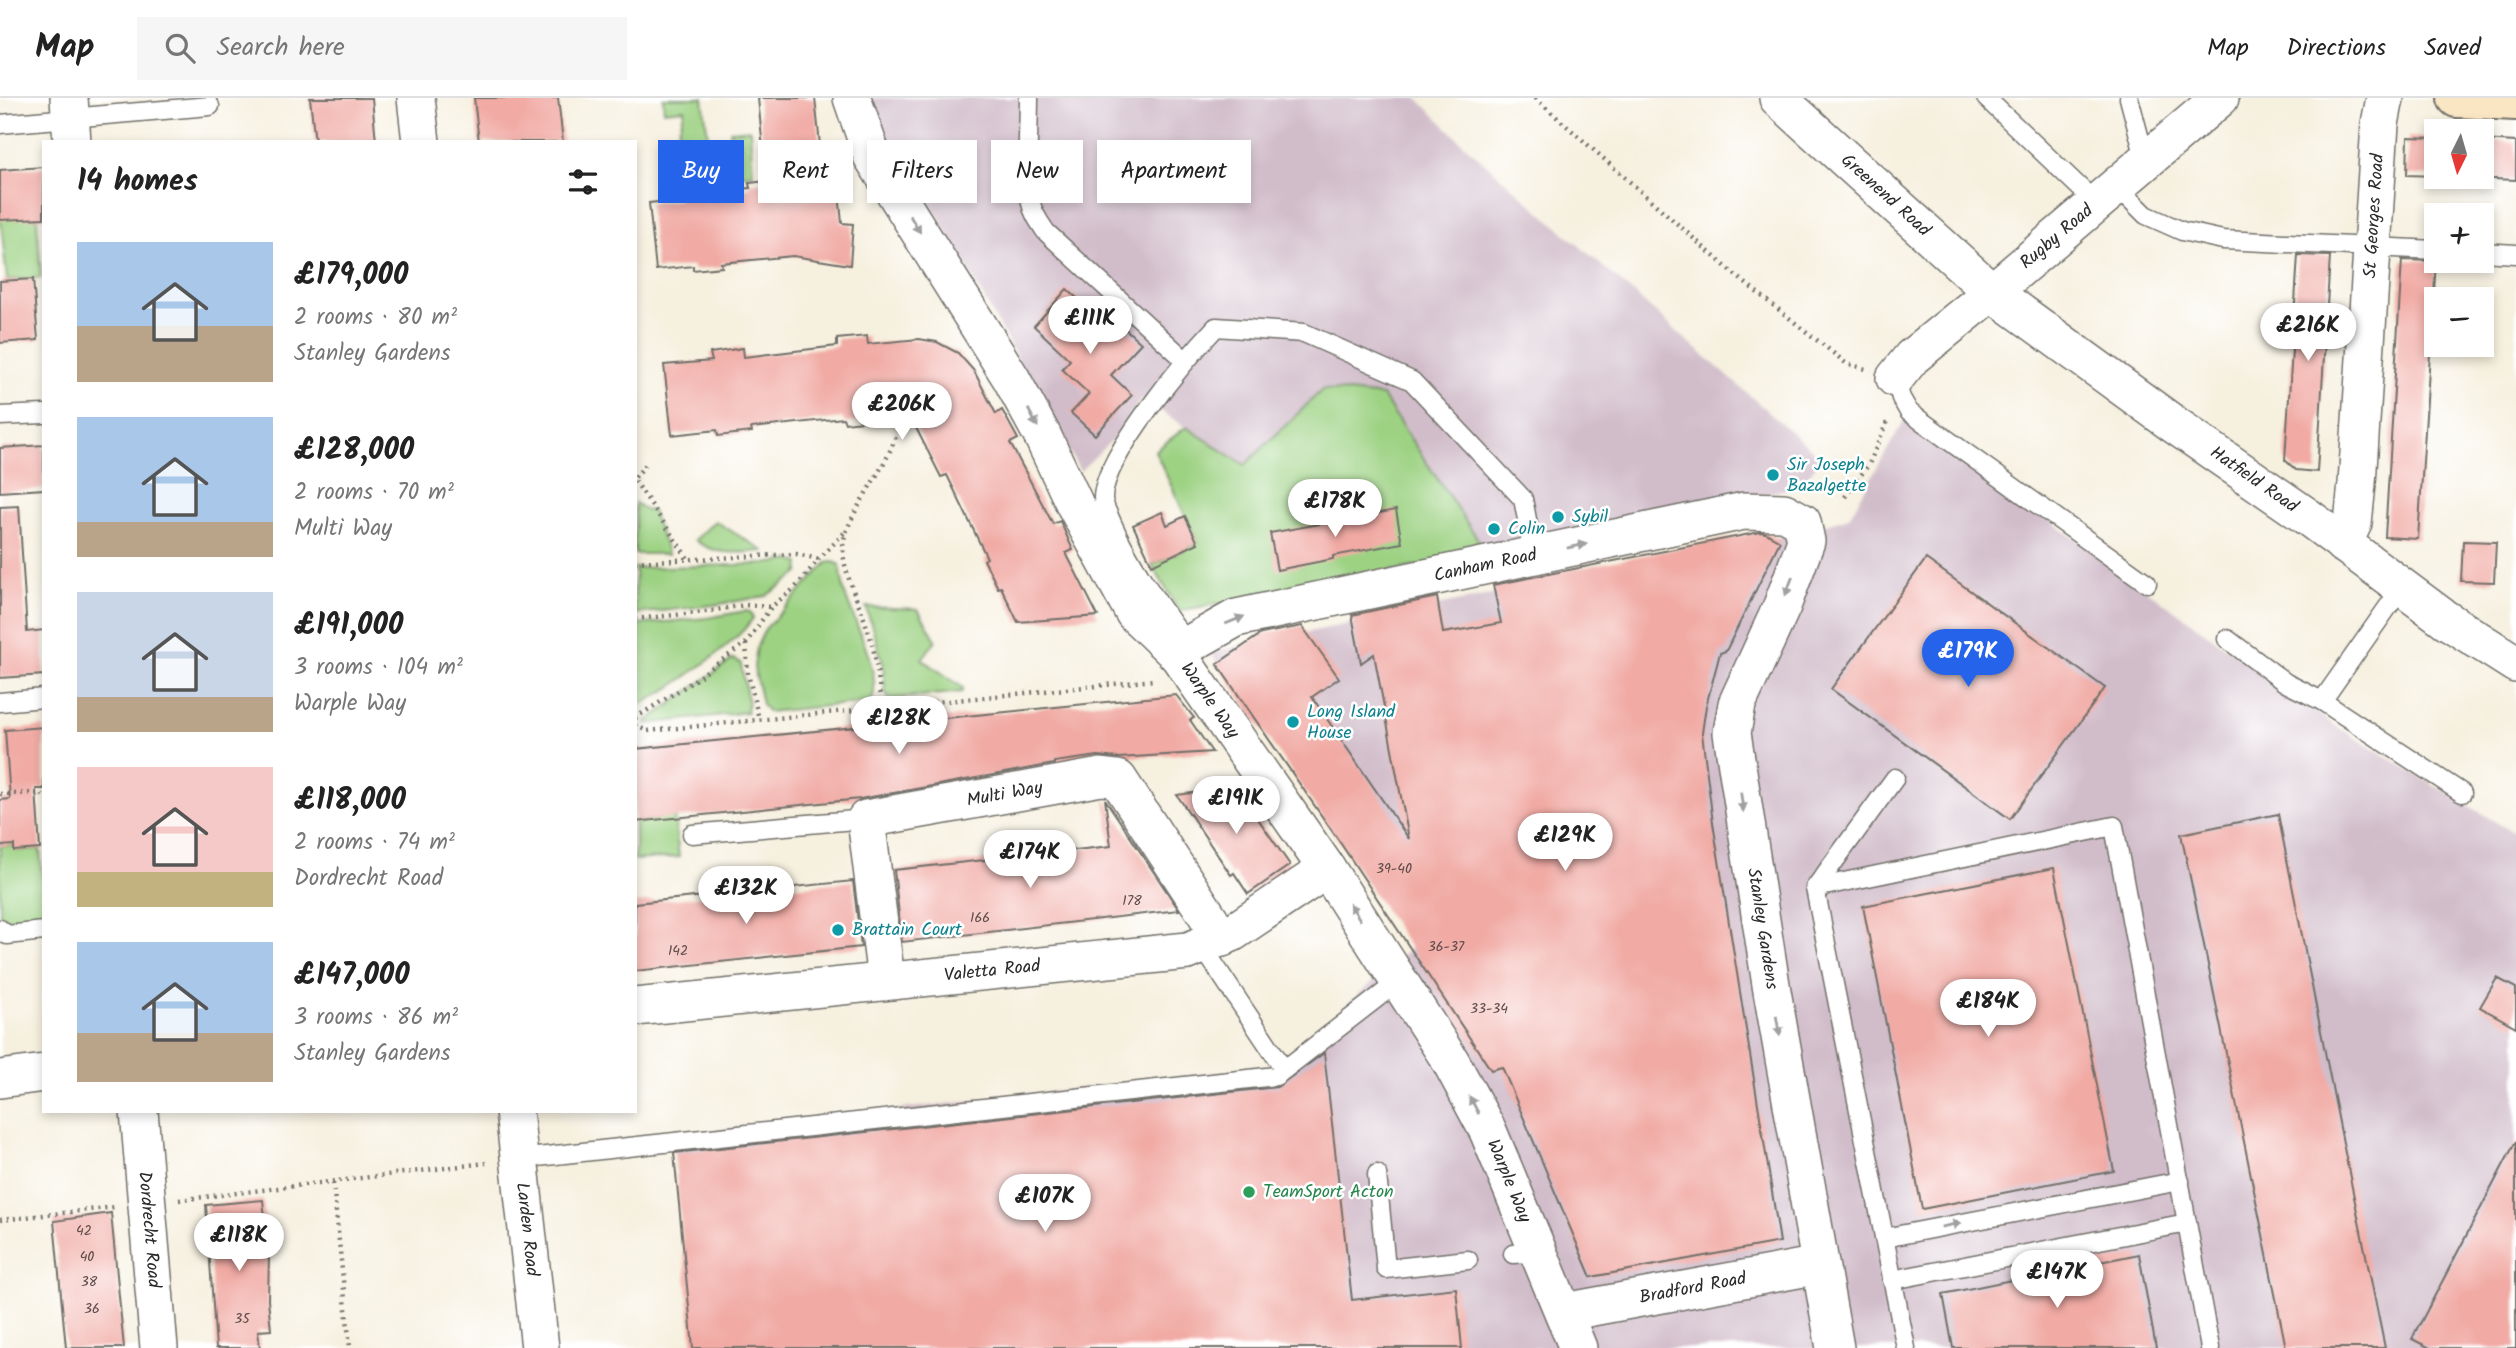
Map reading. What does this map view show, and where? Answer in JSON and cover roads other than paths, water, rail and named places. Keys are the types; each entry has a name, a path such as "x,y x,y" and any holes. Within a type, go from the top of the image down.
{"main road":[{"path":"2457,98 2516,101"}],"street":[{"path":"416,98 421,140"},
{"name":"Warple Way","path":"852,98 872,156 1011,378 1075,505 1134,613 1176,660 1327,869 1451,1062 1488,1131 1526,1253 1565,1312 1578,1348"},
{"name":"Rugby Road","path":"1895,378 1912,357 2220,98"},
{"name":"St Georges Road","path":"2343,544 2353,523 2357,484 2380,124 2385,98"},
{"name":"Greenend Road","path":"1788,101 1992,292"},
{"name":"Hatfield Road","path":"1992,292 2445,619 2516,664"},
{"name":"Canham Road","path":"1176,660 1236,618 1744,511 1784,512 1802,522"},
{"name":"Stanley Gardens","path":"1802,522 1806,541 1782,606 1737,704 1732,733 1772,991 1835,1348"},
{"name":"Multi Way","path":"866,819 1101,777 1118,779 1212,942"},
{"path":"866,819 886,980"},
{"name":"Valetta Road","path":"637,1007 1188,951 1212,942 1327,869"},
{"path":"0,1079 42,1073"},
{"name":"Dordrecht Road","path":"139,1113 159,1348"},
{"name":"Larden Road","path":"514,1113 540,1348"},
{"name":"Bradford Road","path":"1565,1312 1819,1265"}],"lane":[{"path":"1029,98 1030,193 1037,220 1046,232 1185,360"},
{"path":"1986,98 2107,195 2182,231 2223,240 2424,249"},
{"path":"2129,98 2146,162"},
{"path":"0,124 210,106"},
{"path":"2494,253 2516,254"},
{"path":"1176,660 1103,501 1105,481 1151,406 1185,360 1216,327 1304,333 1412,381 1523,499 1534,555"},
{"path":"1895,378 1909,412 2147,583"},
{"path":"0,416 42,414"},
{"path":"2322,701 2402,587"},
{"path":"2227,639 2286,683 2322,701 2462,793"},
{"path":"0,702 42,698"},
{"path":"1895,778 1815,888 1906,1348"},
{"path":"692,834 866,819"},
{"path":"1815,888 2114,826 2210,1348"},
{"path":"0,929 7,935 42,931"},
{"path":"1212,942 1284,1069"},
{"path":"519,1159 1276,1076 1399,981"},
{"path":"1377,1174 1386,1269 1468,1260"},
{"path":"1884,1238 2180,1181"},
{"path":"1892,1280 2187,1223"}],"place":[{"name":"Sir Joseph Bazalgette","path":"1773,475"},
{"name":"Sybil","path":"1558,517"},
{"name":"Colin","path":"1494,529"},
{"name":"Long Island House","path":"1293,722"},
{"name":"Brattain Court","path":"838,930"},
{"name":"TeamSport Acton","path":"1249,1192"}]}
